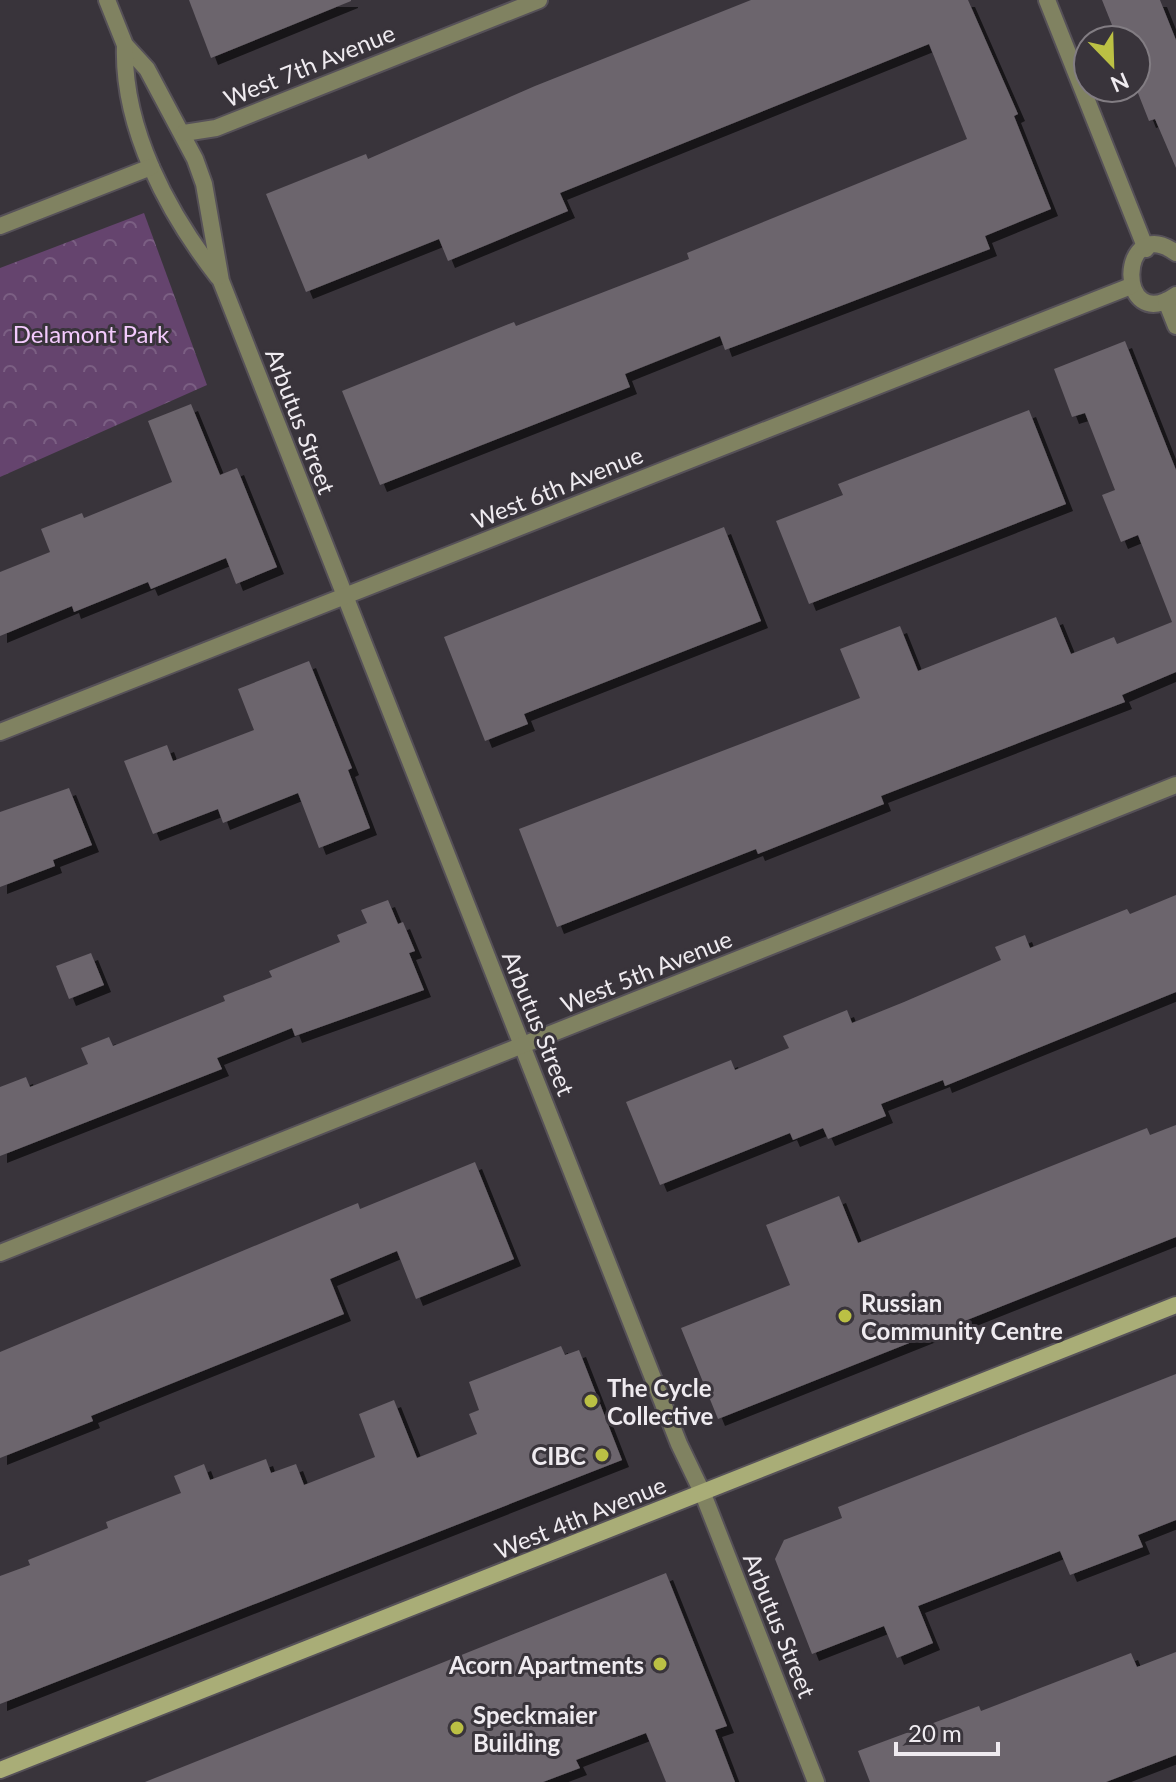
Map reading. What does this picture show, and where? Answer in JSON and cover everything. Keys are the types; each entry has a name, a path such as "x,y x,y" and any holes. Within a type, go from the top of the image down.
{"main road":[{"name":"West 4th Avenue","path":"0,1770 1176,1305"}],"street":[{"name":"Arbutus Street","path":"107,0 125,45 147,69 184,133 204,184 221,281 679,1444 703,1494 816,1782"},
{"name":"West 7th Avenue","path":"184,133 216,128 539,0"},
{"path":"1047,0 1146,249"},
{"name":"Arbutus Street","path":"125,45 124,78 151,167 188,239 221,281"},
{"path":"0,226 151,167"},
{"path":"1176,253 1164,247 1146,249 1138,253 1130,268 1131,286 1150,301 1171,298 1176,326"},
{"name":"West 6th Avenue","path":"0,732 1131,286"},
{"name":"West 5th Avenue","path":"0,1253 1176,785"}],"green space":[{"name":"Delamont Park","path":"144,213 207,385 0,477 0,268"}],"building":[{"path":"189,0 351,0 351,1 211,58"},
{"path":"751,0 968,0 1018,114 1014,116 1051,209 985,236 990,249 725,350 720,336 625,374 630,387 380,485 342,391 514,322 516,326 689,259 687,253 967,139 929,44 560,193 568,211 448,261 439,239 306,292 266,194 366,154 368,159 535,86"},
{"path":"1102,0 1160,0 1176,40 1176,168 1155,119 1149,121 1142,104 1152,104 1152,24 1112,24"},
{"path":"1125,341 1176,470 1176,672 1122,695 1125,702 881,796 884,804 758,854 756,849 557,927 519,829 860,698 840,649 900,626 918,671 1056,617 1071,654 1114,637 1117,644 1172,622 1138,535 1121,542 1102,495 1115,490 1085,413 1072,417 1054,369"},
{"path":"191,404 220,475 237,468 277,567 236,584 226,558 151,589 148,582 74,612 72,606 0,636 0,572 50,552 41,529 82,513 84,518 172,482 148,421"},
{"path":"1029,410 1066,504 809,604 776,521 843,495 838,484"},
{"path":"724,527 761,621 524,714 528,724 485,741 444,637"},
{"path":"309,661 352,768 348,770 370,828 319,848 298,793 223,823 218,809 153,834 124,761 167,745 173,761 254,730 238,689"},
{"path":"69,788 92,845 53,860 55,866 0,887 0,812"},
{"path":"1176,895 1176,992 945,1086 943,1080 881,1104 886,1116 828,1139 823,1128 793,1140 790,1133 660,1185 626,1102 731,1060 735,1070 789,1048 783,1036 847,1010 852,1023 904,1002 1001,960 995,947 1025,935 1030,948 1127,909 1130,914"},
{"path":"388,900 398,924 403,922 415,951 409,953 424,990 295,1036 292,1028 217,1058 222,1069 0,1156 0,1087 26,1077 30,1087 88,1064 81,1048 109,1037 113,1046 225,1001 223,996 272,977 269,971 340,942 337,935 367,923 361,910"},
{"path":"91,953 104,985 69,999 56,966"},
{"path":"1176,1125 1176,1237 718,1419 681,1328 790,1285 766,1225 839,1196 858,1243 1147,1128 1150,1135"},
{"path":"475,1162 514,1259 416,1299 397,1251 330,1279 344,1314 91,1416 93,1421 0,1458 0,1352 358,1203 360,1209"},
{"path":"561,1346 565,1355 579,1350 622,1460 0,1704 0,1576 30,1565 28,1560 108,1528 106,1522 181,1493 174,1476 204,1464 210,1480 266,1459 271,1473 296,1464 304,1485 375,1457 359,1414 394,1400 417,1458 477,1434 469,1414 479,1410 469,1382"},
{"path":"1176,1374 1176,1520 1138,1535 1143,1547 1070,1575 1060,1551 918,1606 933,1643 897,1658 884,1626 812,1654 775,1559 784,1540 842,1518 838,1507"},
{"path":"666,1573 727,1726 715,1730 735,1782 666,1782 646,1733 576,1760 580,1768 543,1782 145,1782"},
{"path":"1176,1652 1176,1755 1106,1782 870,1782 858,1751 979,1706 981,1711 1131,1653 1137,1667"}],"place":[{"name":"Russian Community Centre","path":"845,1316"},
{"name":"The Cycle Collective","path":"591,1401"},
{"name":"CIBC","path":"602,1455"},
{"name":"Acorn Apartments","path":"660,1664"},
{"name":"Speckmaier Building","path":"457,1728"}]}
